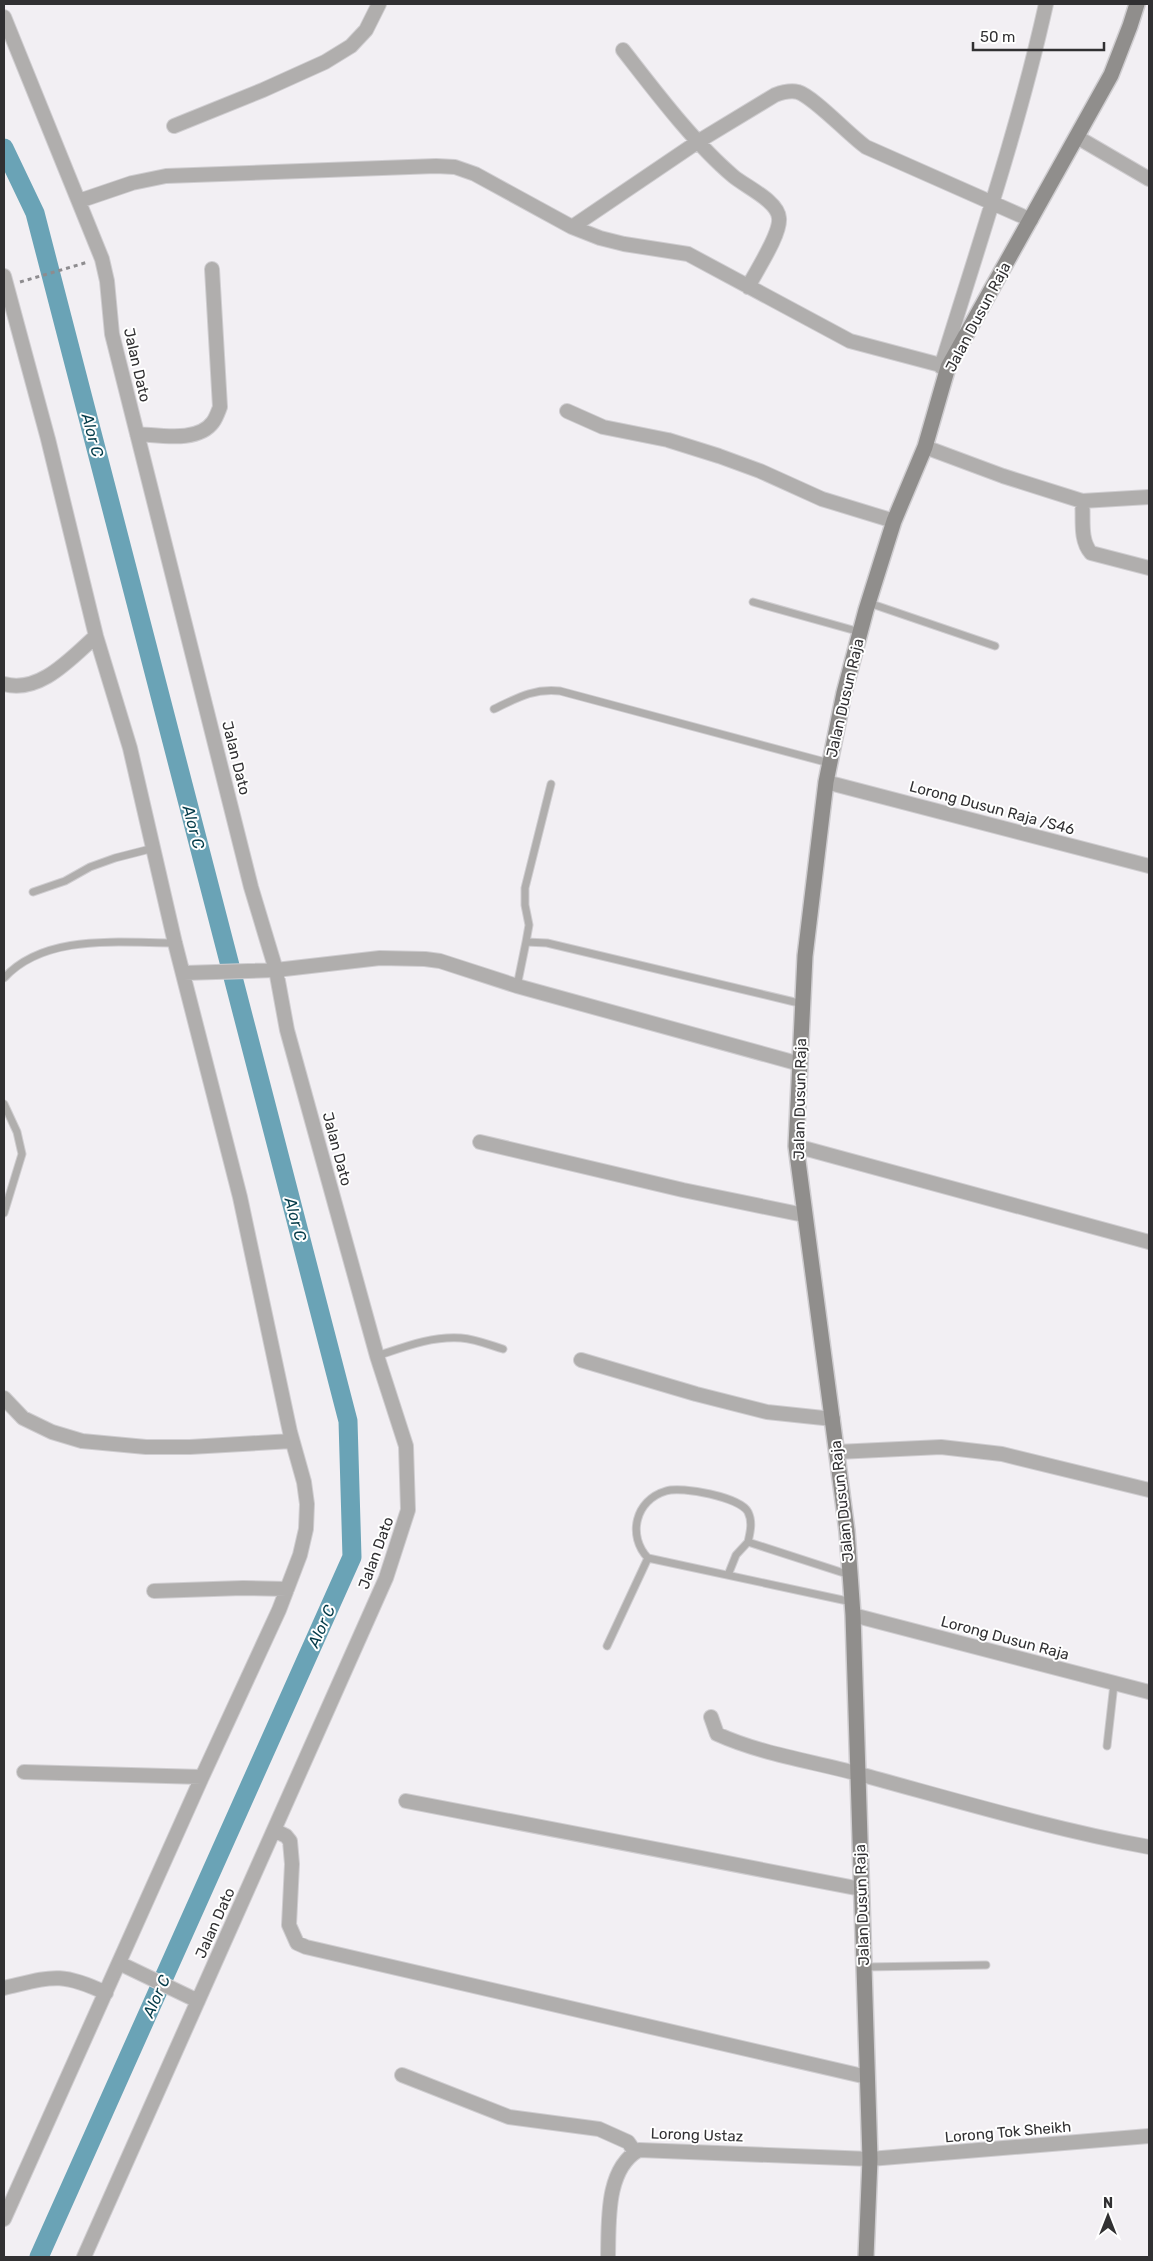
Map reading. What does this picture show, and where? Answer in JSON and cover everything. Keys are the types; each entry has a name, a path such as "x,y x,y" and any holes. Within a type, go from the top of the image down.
{"main road":[{"name":"Jalan Dusun Raja","path":"866,2257 870,2159 850,1575 847,1531 833,1419 796,1146 805,956 829,763 860,632 894,521 925,447 945,367 1031,220 1111,75 1137,4"}],"street":[{"path":"174,126 326,62 351,46 366,30 379,4"},
{"path":"79,201 132,183 166,176 436,166 455,167 475,174 572,227 624,244 688,254 850,341 945,367 1036,51 1046,4"},
{"name":"Jalan Dato","path":"4,17 102,259 107,281 112,334 287,1030 377,1356 406,1446 408,1510 386,1578 84,2257"},
{"path":"623,50 725,170 745,187 771,203 777,210 780,219 777,231 748,286"},
{"path":"572,227 699,141 775,95 787,91 807,96 866,147 1031,220"},
{"path":"1077,137 1149,179"},
{"path":"137,434 180,436 202,432 213,422 220,408 212,269"},
{"path":"4,276 48,438 96,636 130,748 175,943 188,973 240,1197 292,1441 304,1482 307,1504 306,1529 300,1555 288,1589 202,1777 123,1965 106,1992 4,2219"},
{"path":"567,411 603,427 668,440 718,456 760,471 822,499 894,521"},
{"path":"925,447 1003,476 1082,501 1149,497"},
{"path":"1082,501 1084,538 1086,547 1091,553 1149,568"},
{"path":"4,684 16,687 34,683 56,671 96,636"},
{"name":"Lorong Dusun Raja /S46","path":"826,782 1149,866"},
{"path":"188,973 273,970 380,958 440,961 517,986 800,1064"},
{"path":"480,1142 683,1190 804,1215"},
{"path":"796,1146 946,1185 1149,1242"},
{"path":"581,1360 696,1394 767,1412 833,1419"},
{"path":"4,1398 23,1418 52,1432 82,1441 146,1447 190,1447 292,1441"},
{"path":"837,1452 941,1447 1002,1454 1149,1490"},
{"path":"154,1591 243,1588 288,1589"},
{"name":"Lorong Dusun Raja","path":"852,1609 1114,1684 1149,1692"},
{"path":"711,1717 716,1734 742,1745 858,1774 978,1808 1149,1847"},
{"path":"24,1772 202,1777"},
{"path":"406,1801 861,1889"},
{"path":"274,1830 286,1836 290,1841 292,1864 289,1925 297,1944 868,2077"},
{"path":"123,1965 197,2000"},
{"path":"4,1988 48,1977 66,1977 106,1992"},
{"path":"402,2075 509,2117 599,2129 628,2142 635,2152"},
{"name":"Lorong Tok Sheikh","path":"870,2159 1149,2136"},
{"name":"Lorong Ustaz","path":"608,2257 609,2214 612,2194 624,2163 635,2152 654,2149 870,2159"}],"lane":[{"path":"752,602 860,632"},
{"path":"869,603 995,646"},
{"path":"494,708 530,692 545,689 560,690 829,763"},
{"path":"517,986 529,925 525,905 526,888 551,784"},
{"path":"33,892 65,880 90,867 115,858 154,848"},
{"path":"526,942 547,943 803,1004"},
{"path":"4,978 13,967 41,953 71,946 103,943 175,943"},
{"path":"4,1104 17,1132 22,1154 4,1213"},
{"path":"377,1356 423,1341 443,1338 463,1338 503,1349"},
{"path":"728,1575 736,1554 748,1542 750,1518 744,1506 714,1495 687,1490 667,1490 652,1497 637,1518 635,1532 640,1549 648,1558 728,1575 852,1609"},
{"path":"748,1542 850,1575"},
{"path":"607,1646 648,1558"},
{"path":"1107,1746 1114,1684"},
{"path":"863,1967 986,1965"}],"path":[{"path":"25,281 89,262"}],"waterway":[{"name":"Alor C","path":"4,148 35,213 348,1421 352,1557 39,2257"}]}
